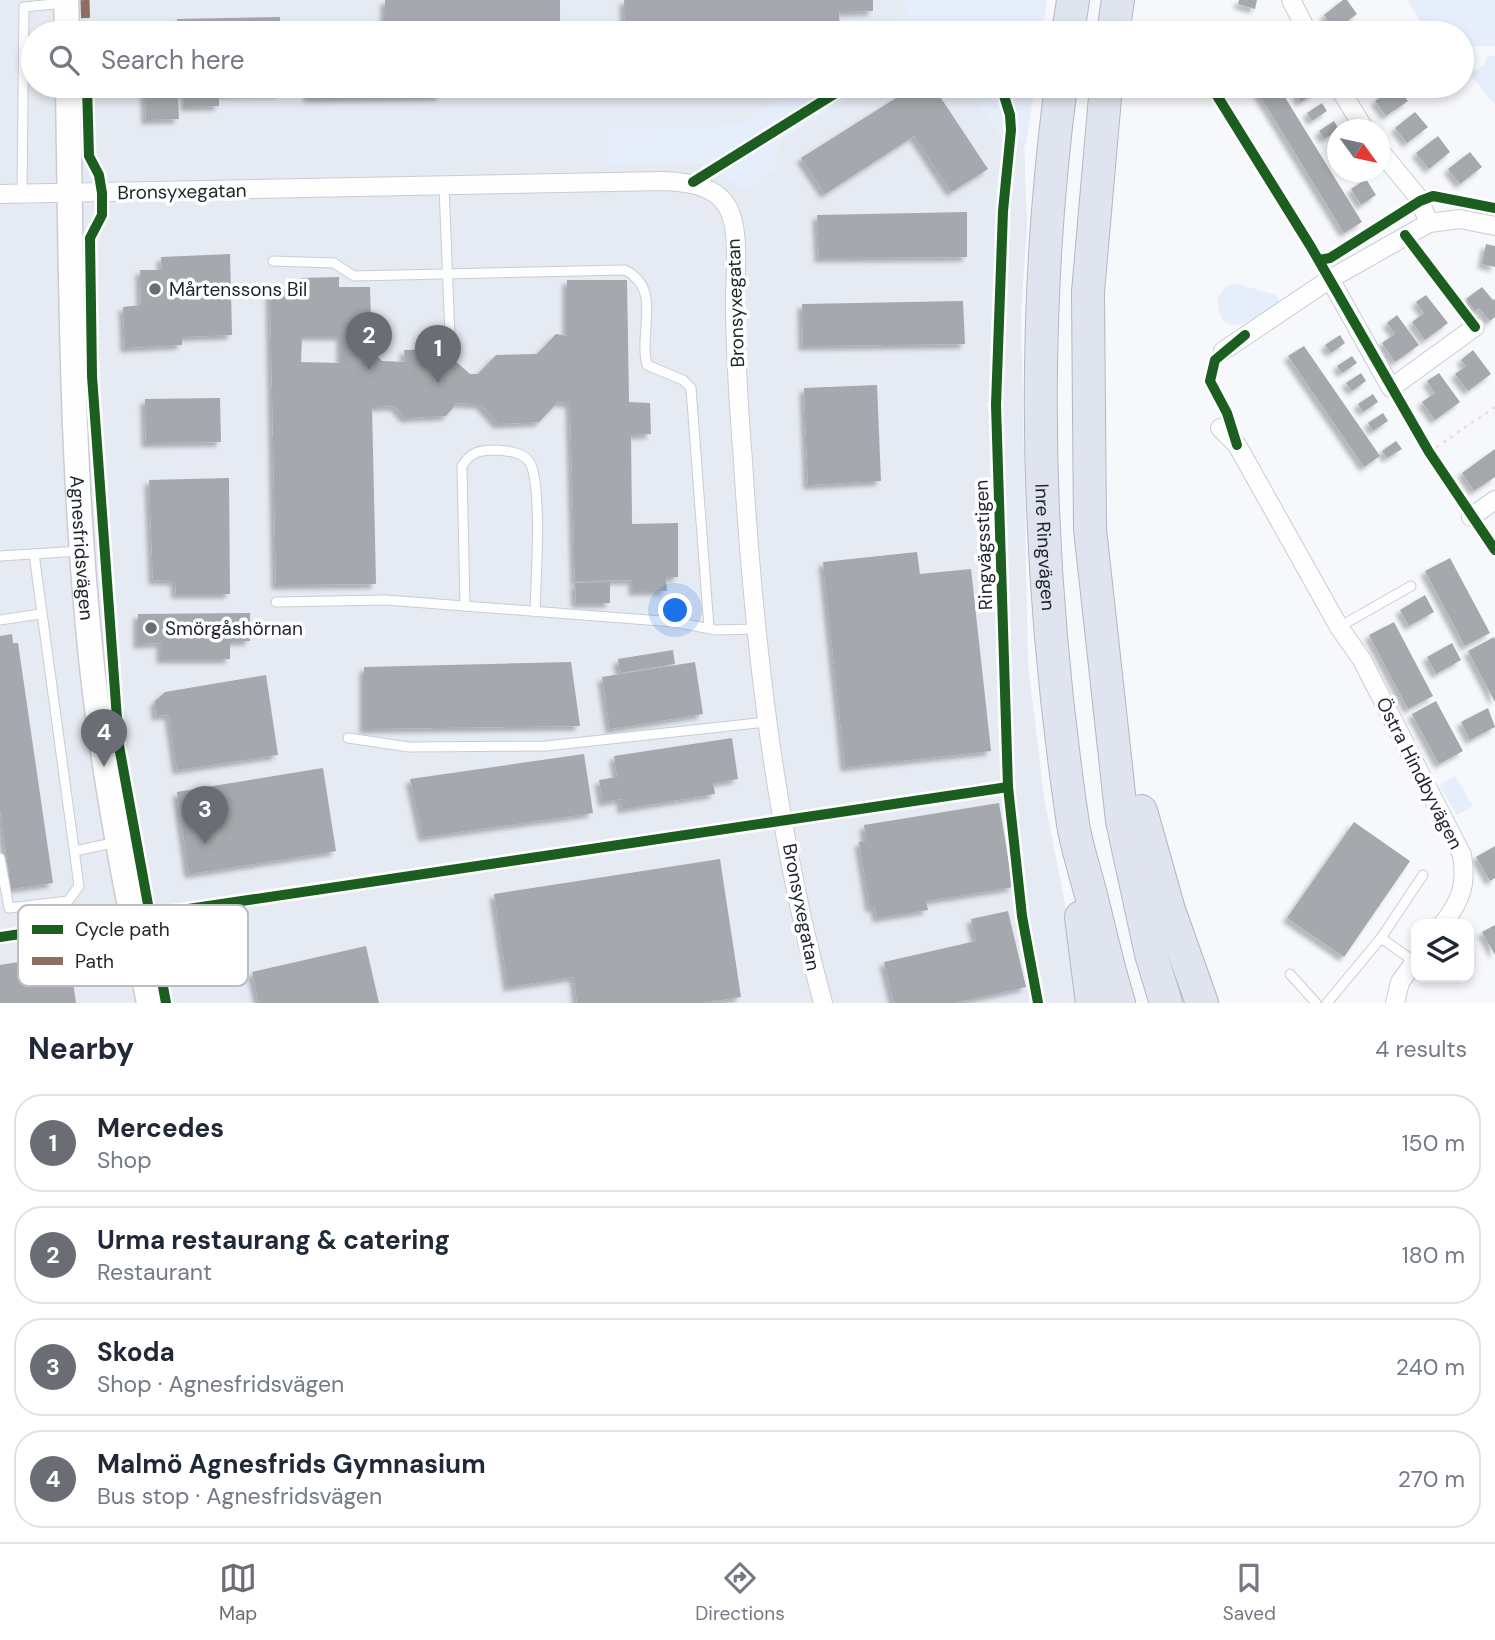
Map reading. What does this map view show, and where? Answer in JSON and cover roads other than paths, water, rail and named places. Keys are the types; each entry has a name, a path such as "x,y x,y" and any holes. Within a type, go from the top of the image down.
{"highway":[{"path":"1070,21 1073,0"},
{"path":"1115,21 1118,0"},
{"name":"Inre Ringvägen","path":"1060,98 1049,198 1041,436 1048,585 1073,825 1119,1003"},
{"path":"1105,98 1097,160 1088,306 1090,529 1122,821 1151,954 1166,1003"},
{"path":"1107,683 1159,878 1202,1003"},
{"path":"1073,825 1092,1003"}],"main road":[{"path":"66,1 67,21"},
{"name":"Agnesfridsvägen","path":"68,98 73,376 82,551 103,754 130,905"}],"street":[{"path":"1291,0 1302,21"},
{"path":"1345,98 1358,119"},
{"path":"1390,163 1418,197 1429,223"},
{"name":"Bronsyxegatan","path":"0,194 693,182 716,195 726,206 734,234 736,353 755,629 767,722 806,937 823,1003"},
{"path":"1223,351 1330,279 1429,223 1461,219 1495,226"},
{"path":"1330,279 1391,387 1475,327"},
{"name":"Östra Hindbyvägen","path":"1220,428 1237,445 1339,627 1362,660 1462,855 1466,879 1455,908 1447,919"},
{"path":"1471,517 1495,500"},
{"path":"1395,1003 1399,982 1411,966"}],"lane":[{"path":"24,21 24,7 66,1"},
{"path":"22,194 23,98"},
{"path":"444,186 450,336"},
{"path":"273,261 334,263 354,276 625,270 635,275 643,285 648,300 647,365 683,380 691,388 694,399 709,628"},
{"path":"465,606 462,466 469,455 483,450 507,450 522,455 531,463 536,528 535,612"},
{"path":"0,556 82,551"},
{"path":"34,554 40,614 79,886 68,901 34,905"},
{"path":"1339,627 1411,586"},
{"path":"276,602 386,600 674,622 709,628 755,629"},
{"path":"0,620 40,614"},
{"path":"348,738 409,747 546,746 767,722"},
{"path":"75,851 117,842"},
{"path":"0,858 9,908 18,907"},
{"path":"1328,1003 1381,938 1423,875"},
{"path":"1381,938 1411,958"},
{"path":"1290,974 1316,1003"}],"place":[{"name":"Mårtenssons Bil","path":"155,289"},
{"name":"Urma restaurang & catering","path":"369,370"},
{"name":"Mercedes","path":"438,383"},
{"name":"Smörgåshörnan","path":"151,628"},
{"name":"Malmö Agnesfrids Gymnasium","path":"104,767"},
{"name":"Skoda","path":"205,844"}]}
